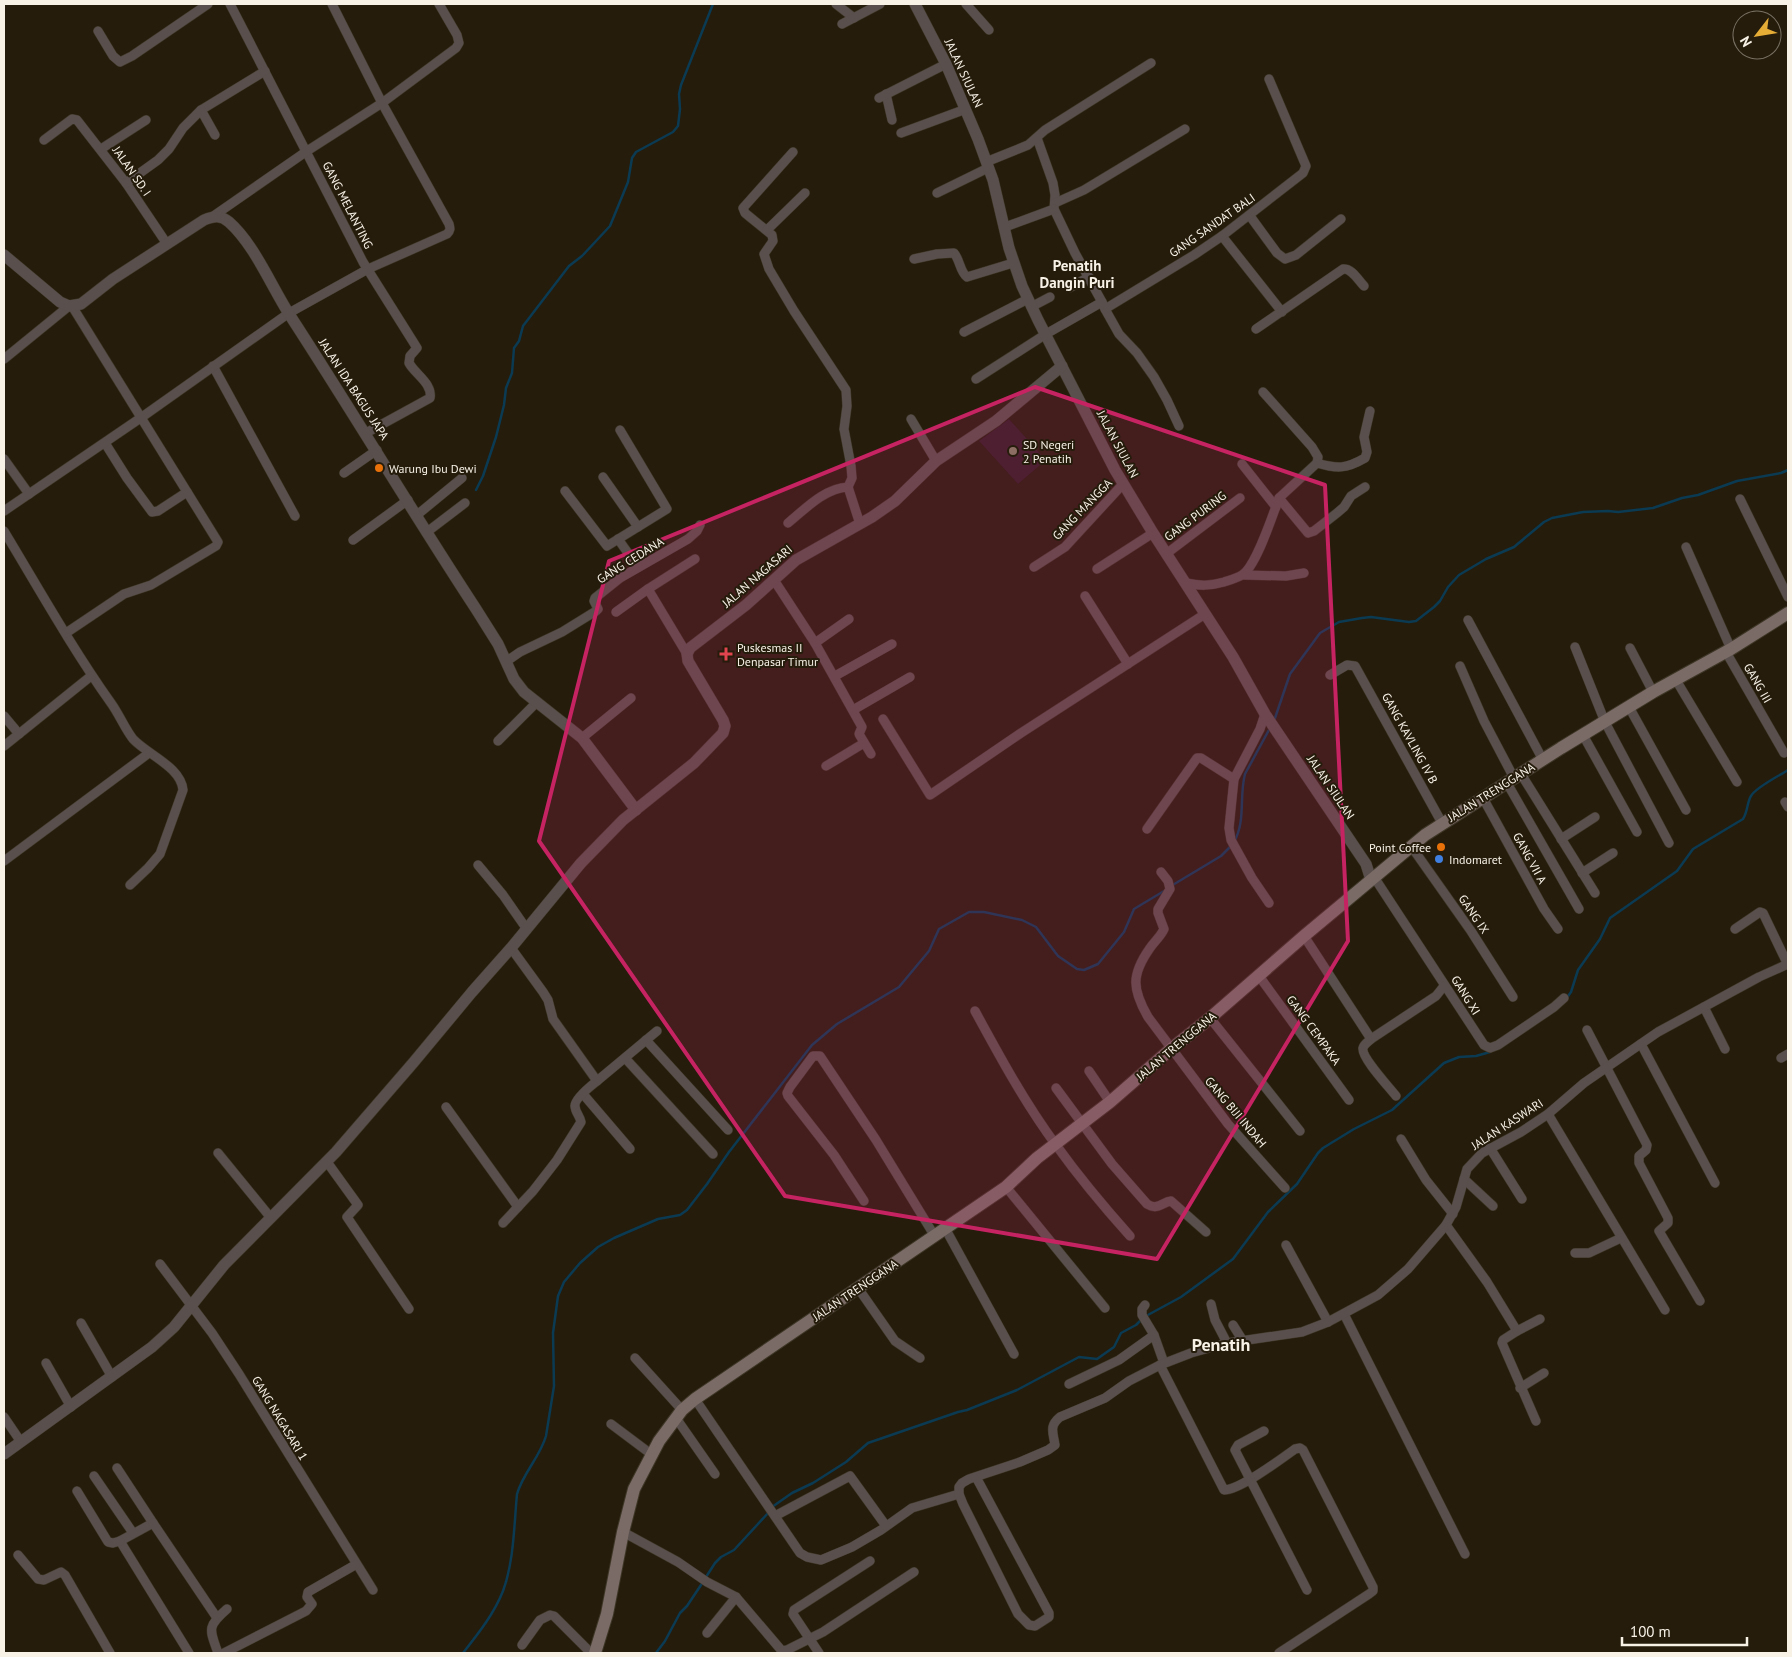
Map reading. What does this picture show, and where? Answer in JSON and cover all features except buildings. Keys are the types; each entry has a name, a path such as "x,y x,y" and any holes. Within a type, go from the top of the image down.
{"main road":[{"name":"JALAN TRENGGANA","path":"593,1653 607,1614 630,1498 651,1454 679,1414 695,1399 1006,1188 1055,1144 1110,1102 1374,877 1442,823 1653,692 1728,651 1788,613"}],"street":[{"path":"98,31 113,56 120,62 137,53 208,4"},
{"name":"GANG MELANTING","path":"230,4 368,269 416,344 417,350 410,356 410,363 428,386 431,393 430,398 366,434"},
{"path":"4,511 142,418 289,314 368,269 447,234 450,229 332,4"},
{"path":"4,359 71,306 86,302 113,278 194,225 212,217 382,102 456,48 459,43 457,36 439,4"},
{"path":"836,4 854,18"},
{"path":"842,24 880,4"},
{"name":"JALAN SIULAN","path":"915,4 946,64 966,109 987,165 1013,263 1030,303 1123,484 1153,534 1233,657 1272,725 1374,877"},
{"path":"966,4 989,30"},
{"path":"936,193 1037,138 1045,130 1151,63"},
{"path":"892,120 883,96 946,64"},
{"path":"126,184 158,160 169,149 183,128 202,110 265,71"},
{"name":"GANG SANDAT BALI","path":"976,379 1046,334 1104,305 1194,255 1250,216 1303,173 1306,166 1270,79"},
{"path":"900,133 966,109"},
{"path":"202,110 215,135"},
{"name":"JALAN SD. I","path":"44,140 75,118 101,149 167,244"},
{"path":"101,149 146,120"},
{"path":"1005,227 1055,206 1185,129"},
{"path":"1037,138 1053,183 1055,206 1089,277 1119,334 1137,353 1154,377 1179,426"},
{"path":"792,152 742,208 745,213 767,230 773,238 764,254 769,268 794,311 846,390 847,406 844,429 852,478 848,487 860,524"},
{"path":"767,230 805,193"},
{"path":"212,217 222,217 229,222 234,201"},
{"path":"1250,216 1277,253 1285,259 1296,255 1341,219"},
{"name":"JALAN IDA BAGUS JAPA","path":"229,222 253,254 289,314 377,450 476,609 507,661 514,679 536,703 582,738 636,810"},
{"path":"1222,236 1282,312"},
{"path":"914,259 937,254 954,253 958,258 964,275 967,277 1013,263"},
{"path":"4,255 60,302 71,306 218,540 218,544 150,585 124,594 66,633"},
{"path":"1256,329 1343,269 1350,271 1364,286"},
{"path":"1069,288 1089,277"},
{"path":"964,332 1030,303 1050,297"},
{"path":"213,366 295,516"},
{"name":"JALAN NAGASARI","path":"687,654 690,648 746,605 792,563 860,524 895,501 936,462 996,422 1062,366"},
{"path":"1244,575 1268,529 1277,502 1316,463 1318,457 1312,447 1263,392"},
{"path":"1316,463 1332,468 1341,468 1365,458 1367,452 1364,437 1365,427 1370,411"},
{"path":"911,419 936,462"},
{"path":"565,491 607,546 667,509 620,430"},
{"path":"105,442 127,478 152,512 158,511 187,492"},
{"path":"344,473 377,450"},
{"path":"4,459 29,494"},
{"path":"1242,464 1308,533 1314,531 1337,513 1344,507 1351,496 1365,487"},
{"path":"603,477 638,527"},
{"path":"417,515 462,478"},
{"name":"GANG MANGGA","path":"1034,567 1065,547 1123,484"},
{"path":"788,523 805,508 829,492 839,487 848,487"},
{"name":"GANG PURING","path":"1166,554 1240,498"},
{"path":"1740,499 1788,597"},
{"path":"353,540 408,500"},
{"path":"427,532 465,503"},
{"name":"GANG CEDANA","path":"507,661 520,652 562,632 596,611 598,609 594,598 620,578 688,539 697,531 700,525"},
{"path":"4,531 91,676 113,705 133,738 149,753 175,772 179,778 182,790 160,854 130,885"},
{"path":"1097,569 1153,534"},
{"path":"618,539 638,567"},
{"name":"GANG III","path":"1686,547 1728,651 1784,753"},
{"path":"616,612 695,559"},
{"path":"1188,586 1214,585 1244,575 1286,576 1304,573"},
{"path":"774,580 835,676 862,727 859,734 871,754"},
{"path":"4,1454 162,1339 192,1306 224,1265 327,1162 511,948 581,863 623,820 694,763 725,730 723,720 688,661 687,654 648,589"},
{"path":"1085,596 1128,664"},
{"path":"883,720 930,795 1128,664 1203,610"},
{"path":"815,643 848,619"},
{"path":"1468,620 1543,760"},
{"path":"835,676 892,644"},
{"path":"1575,647 1605,722 1669,843"},
{"path":"1630,648 1653,692"},
{"name":"GANG KAVLING IV B","path":"1330,675 1347,665 1355,666 1442,823"},
{"path":"1460,666 1484,721 1579,909"},
{"path":"4,746 91,676"},
{"path":"853,710 910,677"},
{"path":"1676,680 1737,782"},
{"path":"582,738 631,698"},
{"path":"498,741 536,703"},
{"path":"1629,707 1686,810"},
{"path":"1265,714 1260,728 1234,779 1229,828 1233,846 1269,903"},
{"path":"4,716 19,734"},
{"path":"1583,735 1637,832"},
{"path":"826,766 864,743"},
{"path":"4,862 149,753"},
{"path":"1147,829 1197,758 1202,758 1234,779"},
{"path":"1514,779 1561,839 1595,893"},
{"name":"GANG VII A","path":"1483,798 1530,884 1558,929"},
{"path":"1561,839 1595,817"},
{"name":"GANG IX","path":"1411,846 1471,931 1513,998"},
{"path":"1582,873 1613,852"},
{"path":"478,865 503,895 526,928"},
{"name":"GANG BIJI INDAH","path":"1161,872 1168,881 1170,889 1158,909 1164,929 1139,965 1136,975 1136,986 1140,1003 1171,1049 1228,1124 1285,1188"},
{"name":"GANG XI","path":"1374,877 1484,1045 1490,1048 1503,1042 1564,998"},
{"path":"1735,929 1760,912 1763,913 1788,964"},
{"path":"1304,936 1371,1039"},
{"path":"511,948 543,992 548,1000 554,1019 597,1080"},
{"name":"JALAN KASWARI","path":"976,1477 1020,1462 1053,1447 1052,1427 1060,1417 1105,1398 1126,1382 1162,1364 1191,1353 1227,1343 1302,1332 1344,1314 1386,1290 1408,1269 1446,1225 1453,1214 1470,1164 1482,1153 1521,1132 1548,1114 1584,1082 1641,1044 1759,977 1788,964"},
{"name":"GANG CEMPAKA","path":"1259,976 1349,1100"},
{"path":"1396,1096 1363,1054 1363,1046 1436,996 1444,986"},
{"path":"1704,1007 1725,1048"},
{"path":"975,1011 1012,1078 1055,1144 1102,1205 1130,1236"},
{"path":"1210,1018 1300,1131"},
{"path":"1586,1030 1647,1145 1646,1150 1639,1156 1639,1163 1668,1218 1668,1224 1659,1232 1700,1301"},
{"path":"504,1223 557,1160 581,1122 575,1104 597,1080 657,1031"},
{"path":"646,1040 728,1130"},
{"path":"1641,1044 1715,1183"},
{"path":"864,1201 834,1155 788,1096 787,1093 790,1087 813,1056 820,1056 850,1100 939,1232 1014,1354"},
{"path":"625,1058 712,1154"},
{"path":"1089,1071 1110,1102"},
{"path":"1056,1088 1112,1164 1147,1204 1152,1208 1171,1201 1206,1232"},
{"path":"583,1094 630,1149"},
{"path":"446,1107 518,1207"},
{"path":"1548,1114 1665,1310"},
{"path":"1401,1139 1426,1180 1453,1214"},
{"path":"1490,1148 1522,1199"},
{"path":"218,1153 271,1218"},
{"path":"327,1162 358,1206 347,1217 410,1309"},
{"path":"1464,1179 1493,1206"},
{"path":"1006,1188 1105,1308"},
{"path":"1446,1225 1487,1282 1517,1331"},
{"path":"1574,1252 1589,1253 1621,1238"},
{"path":"1286,1245 1328,1322"},
{"name":"GANG NAGASARI 1","path":"160,1264 239,1374 355,1565 373,1590"},
{"path":"858,1288 898,1345 920,1358"},
{"path":"1210,1304 1227,1343"},
{"path":"1145,1305 1142,1309 1154,1336 1162,1364 1224,1490 1249,1480 1300,1448 1303,1450 1373,1589 1336,1617 1279,1653"},
{"path":"1344,1314 1465,1554"},
{"path":"1536,1421 1520,1388 1502,1340 1540,1319"},
{"path":"81,1324 112,1376"},
{"path":"1233,1325 1243,1341"},
{"path":"1069,1384 1114,1362 1154,1336"},
{"path":"635,1358 679,1414 715,1474"},
{"path":"46,1363 71,1407"},
{"path":"1520,1388 1544,1373"},
{"path":"695,1399 803,1556 821,1560 852,1547 881,1530 912,1508 959,1494"},
{"path":"4,1416 21,1442"},
{"path":"611,1424 651,1454"},
{"path":"1264,1431 1235,1447 1249,1480 1307,1590"},
{"path":"117,1468 217,1618"},
{"path":"94,1476 133,1533"},
{"path":"775,1516 850,1476 886,1526"},
{"path":"976,1477 1049,1613 1049,1617 1035,1626 1029,1625 1018,1614 959,1494 959,1487 962,1482 976,1477"},
{"path":"77,1491 108,1542 120,1541 153,1523"},
{"path":"623,1532 736,1597 782,1651 823,1632 914,1572"},
{"path":"120,1541 189,1653"},
{"path":"18,1555 38,1579 44,1580 61,1572 65,1574 110,1653"},
{"path":"820,1653 793,1614 794,1610 870,1561"},
{"path":"227,1609 217,1618 211,1629 223,1653 306,1611 312,1604 307,1597 308,1592 355,1565"},
{"path":"707,1633 736,1597"},
{"path":"522,1645 540,1620 550,1615 554,1616 593,1653"}],"highlighted area":[{"path":"1035,387 1325,485 1348,941 1157,1259 785,1196 539,841 609,561"}],"shaded area":[{"name":"SD Negeri 2 Penatih","path":"1009,419 1046,460 1018,484 979,441"}],"waterway":[{"path":"476,490 483,476 496,437 506,388 512,373 514,348 519,341 523,326 569,266 582,256 610,226 628,182 632,158 636,152 673,132 678,126 681,85 713,4"},
{"path":"1274,721 1290,674 1320,633 1339,622 1371,617 1409,622 1416,621 1440,601 1448,587 1459,575 1486,559 1514,547 1544,522 1552,518 1583,512 1618,512 1653,508 1737,481 1788,470"},
{"path":"1234,842 1240,826 1245,774 1270,728"},
{"path":"1566,999 1571,992 1578,970 1600,939 1610,918 1677,871 1693,849 1743,819 1750,798 1754,793 1763,785 1788,770"},
{"path":"1171,886 1221,856 1231,846"},
{"path":"463,1653 490,1616 507,1580 513,1543 517,1494 546,1436 554,1386 553,1333 558,1296 564,1282 580,1263 598,1247 614,1238 658,1219 680,1215 687,1210 729,1152 812,1045 837,1024 899,987 929,951 939,929 969,912 984,912 1022,920 1036,927 1058,956 1077,969 1084,970 1098,964 1124,932 1134,909 1164,891"},
{"path":"1146,1316 1181,1297 1233,1259 1268,1212 1297,1184 1323,1148 1354,1129 1392,1110 1444,1063 1459,1057 1476,1056 1490,1052"},
{"path":"772,1507 792,1493 813,1483 846,1462 868,1443 967,1410 1017,1390 1079,1357 1097,1359 1114,1347 1121,1333 1136,1325 1142,1319"},
{"path":"706,1577 715,1563 721,1557 734,1550 769,1512"},
{"path":"656,1653 665,1641 680,1613 703,1582"}],"place":[{"name":"SD Negeri 2 Penatih","path":"1013,451"},
{"name":"Warung Ibu Dewi","path":"379,468"},
{"name":"Puskesmas II Denpasar Timur","path":"726,654"},
{"name":"Point Coffee","path":"1441,847"},
{"name":"Indomaret","path":"1439,859"}],"district":[{"name":"Penatih Dangin Puri","path":"1077,274"},
{"name":"Penatih","path":"1221,1344"}]}
